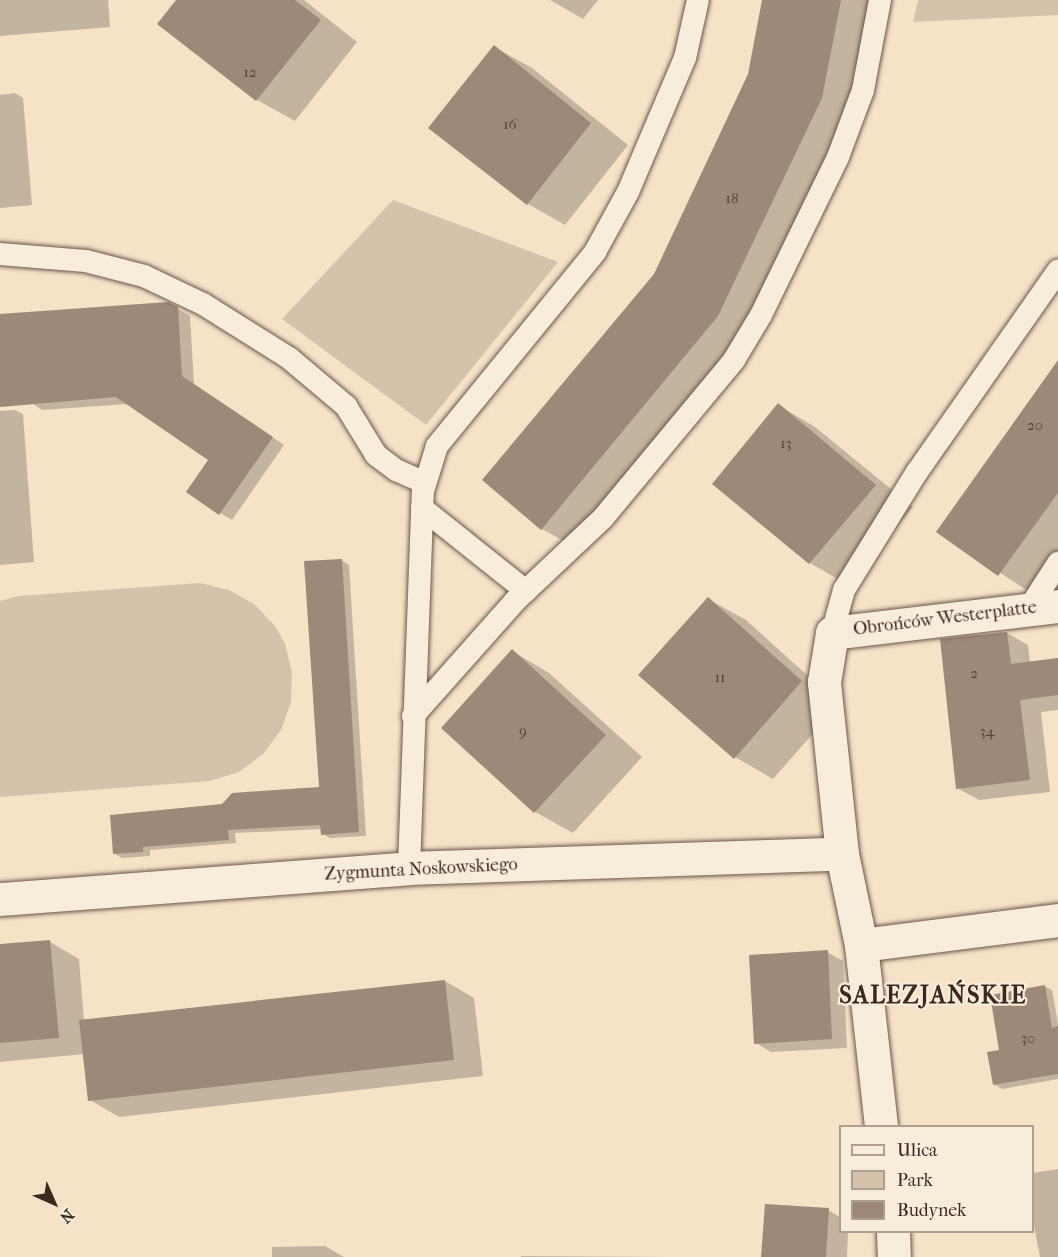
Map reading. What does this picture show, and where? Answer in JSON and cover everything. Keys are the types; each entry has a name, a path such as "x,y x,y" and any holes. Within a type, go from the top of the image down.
{"street":[{"name":"Obrońców Westerplatte","path":"832,633 1043,608"},
{"path":"832,633 824,682 842,854 861,945 881,1125"},
{"name":"Zygmunta Noskowskiego","path":"0,899 409,868 842,854"},
{"path":"861,945 1058,920"},
{"path":"893,1233 894,1257"}],"lane":[{"path":"409,868 422,508 425,483 436,446 595,252 628,192 685,58 698,0"},
{"path":"413,716 526,591 603,518 734,360 749,335 841,147 863,90 880,0"},
{"path":"0,254 86,261 144,276 178,292 289,358 346,406 376,455 396,470 425,483"},
{"path":"832,633 844,590 910,482 1058,271"},
{"path":"422,508 526,591"},
{"path":"1043,608 1058,563"}],"green space":[{"path":"918,0 1058,0 1058,15 913,22"},
{"path":"393,200 558,262 426,425 282,319"},
{"path":"200,583 229,590 254,604 275,626 285,644 292,672 291,702 281,730 263,754 239,772 210,781 0,797 0,601 19,596"}],"building":[{"path":"176,0 295,0 321,20 256,101 157,24"},
{"path":"762,0 841,0 822,98 718,316 541,530 482,480 654,274 748,74"},
{"path":"494,45 591,123 527,205 428,128"},
{"path":"168,302 178,307 182,376 273,437 219,515 186,492 208,460 116,397 0,407 0,314"},
{"path":"1058,360 1058,493 998,576 936,532"},
{"path":"778,403 876,485 809,564 712,484"},
{"path":"342,559 359,832 321,835 320,825 228,830 229,840 143,847 143,852 113,854 110,815 222,804 232,793 319,787 304,561"},
{"path":"708,597 802,681 734,759 638,675"},
{"path":"1007,632 1011,664 1058,658 1058,695 1020,700 1030,780 956,789 940,639"},
{"path":"512,649 606,735 534,813 441,728"},
{"path":"50,940 59,1038 0,1043 0,944"},
{"path":"828,950 832,1039 754,1044 749,955"},
{"path":"445,980 454,1060 88,1101 79,1020"},
{"path":"1045,985 1052,1028 1058,1026 1058,1074 993,1085 987,1052 999,1050 990,995"},
{"path":"765,1204 829,1208 826,1257 761,1257"}],"district":[{"name":"SALEZJAŃSKIE","path":"933,996"}]}
